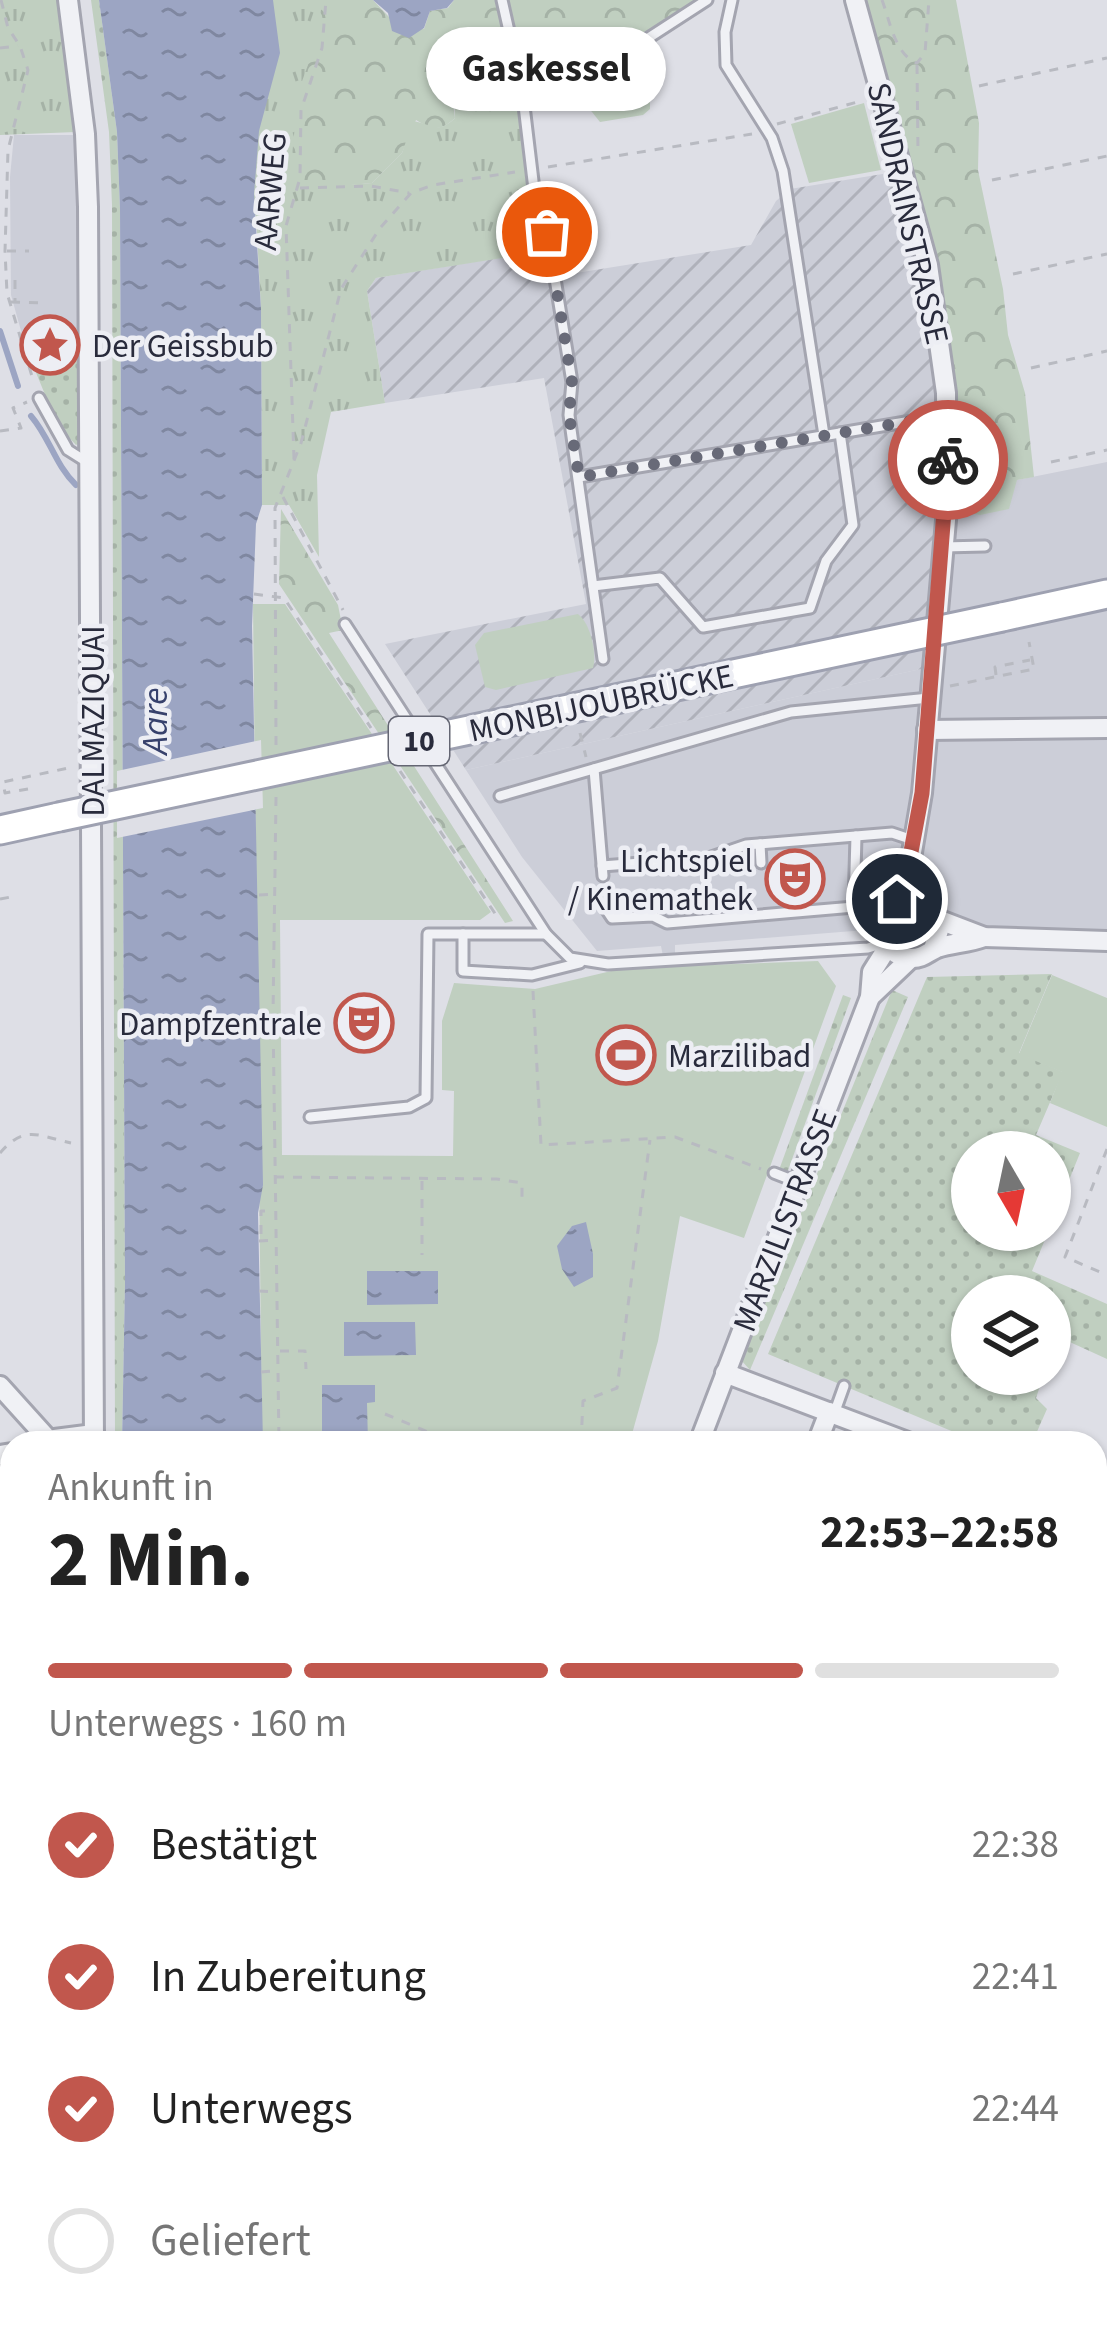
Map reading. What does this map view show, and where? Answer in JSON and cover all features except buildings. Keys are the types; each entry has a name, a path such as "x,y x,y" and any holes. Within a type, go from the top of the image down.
{"main road":[{"name":"MONBIJOUBRÜCKE","path":"0,830 1107,594"}],"street":[{"name":"DALMAZIQUAI","path":"68,0 85,134 92,464 94,1431"},
{"name":"SANDRAINSTRASSE","path":"855,0 928,266 943,354 947,415 944,548 922,793 912,849 892,914"},
{"path":"927,730 1107,728"},
{"name":"SANDRAINSTRASSE","path":"912,849 932,913"},
{"path":"984,938 913,904 892,914 881,950 911,958 984,938 1107,941"},
{"path":"932,913 940,935 933,950"},
{"name":"MARZILISTRASSE","path":"703,1431 869,997 870,978 881,950"},
{"name":"MARZILISTRASSE","path":"869,997 911,958"},
{"path":"725,1373 878,1431"},
{"path":"0,1386 34,1431"},
{"path":"823,1431 831,1413"}],"lane":[{"path":"502,0 522,89 536,206 548,236 572,382 569,415 603,658"},
{"path":"522,89 616,59 707,0"},
{"path":"732,0 725,32 726,65 767,128 790,202 824,435"},
{"path":"39,398 68,449 92,464"},
{"path":"579,477 947,415"},
{"path":"593,586 660,578 703,627 810,608 826,561 854,525 840,433"},
{"path":"944,548 985,546"},
{"path":"345,624 556,949 580,963"},
{"path":"500,796 590,765 791,712 929,698"},
{"path":"590,765 602,871 693,859"},
{"path":"711,857 760,844 892,833 912,849"},
{"path":"854,907 856,836"},
{"path":"760,844 761,863"},
{"path":"764,898 764,915"},
{"path":"606,909 613,918 653,916 667,923 854,907 892,914"},
{"path":"310,1117 410,1107 424,1101 428,1091 428,934 547,934"},
{"path":"463,934 463,971 532,975 580,963 881,950"},
{"path":"774,1174 798,1183"},
{"path":"831,1413 844,1386"}],"path":[{"path":"0,431 21,428 14,408 39,398 12,302 5,251 8,150 28,77 1,0"},
{"name":"AARWEG","path":"294,462 286,226 298,188 301,110 322,49 326,0"},
{"path":"882,0 900,48 917,64"},
{"path":"916,158 917,64 926,53 929,0"},
{"path":"0,31 8,28"},
{"path":"0,48 20,46"},
{"path":"979,86 1107,58"},
{"path":"298,188 371,186 411,193 451,181 767,128 866,100"},
{"path":"992,180 1107,156"},
{"path":"275,760 275,508 294,462 341,289 380,228 411,193"},
{"path":"5,251 29,251"},
{"path":"1013,274 1107,254"},
{"path":"12,302 15,280"},
{"path":"12,302 43,303"},
{"path":"1031,368 1107,352"},
{"path":"1051,462 1107,450"},
{"path":"283,495 342,604 345,624"},
{"path":"254,594 275,594"},
{"path":"948,686 1034,669 1029,643"},
{"path":"997,676 995,667 1032,660"},
{"path":"580,733 590,765"},
{"path":"8,801 4,783 26,778 28,788 5,793 3,782 82,766"},
{"path":"275,783 279,1431"},
{"path":"259,895 276,894"},
{"path":"0,898 10,897"},
{"path":"532,975 541,1144 675,1137 774,1174"},
{"path":"260,1017 273,1016"},
{"path":"0,1153 24,1133 85,1146"},
{"path":"582,1431 583,1401 616,1388 650,1138"},
{"path":"1107,1149 1065,1256 1107,1275"},
{"path":"275,1177 497,1179 522,1183 522,1203"},
{"path":"422,1179 422,1255"},
{"path":"276,1211 261,1211 260,1237 276,1240"},
{"path":"259,1292 278,1292"},
{"path":"279,1351 305,1351 306,1369"},
{"path":"261,1372 277,1371"},
{"path":"386,1414 426,1431"}],"shaded area":[{"path":"14,135 76,135 81,328 39,335 40,341 25,345 11,295"},
{"path":"901,171 926,266 945,444 930,667 466,770 385,644 586,604 544,378 385,403 367,291 376,278 546,250 551,277 751,245 776,201 790,189"},
{"path":"1107,462 1107,934 866,930 675,945 675,955 663,956 661,946 597,951 522,857 466,770 934,666 949,509 1017,480"}],"green space":[{"path":"0,0 60,0 76,132 0,135"},
{"path":"91,0 99,0 117,132 120,209 122,1431 115,1431 109,132"},
{"path":"206,0 322,0 318,38 298,92 289,189 372,183 402,153 413,121 434,127 449,123 455,118 454,91 487,71 498,50 508,48 534,206 547,237 546,251 376,278 367,291 385,403 331,412 317,475 319,557 289,505 262,505 256,216 242,202"},
{"path":"273,0 373,0 389,17 424,29 430,11 448,8 454,0 704,0 615,57 523,84 516,47 498,50 487,71 452,96 455,118 436,128 416,120 402,153 372,183 254,194"},
{"path":"857,0 956,0 979,123 978,170 1008,335 1025,393 1034,477 1017,480 1009,509 980,515 949,509 945,353"},
{"path":"629,67 650,76 650,109 643,115 600,122 588,107 589,88"},
{"path":"864,103 881,170 809,183 791,124"},
{"path":"81,328 80,443 76,445 58,426 25,346 40,342 39,336"},
{"path":"281,509 338,605 343,630 329,633 513,921 505,923 279,584"},
{"name":"Marzilibad","path":"253,604 285,604 491,912 480,920 280,920 282,1155 453,1156 454,1091 442,1090 442,1021 454,983 535,989 624,968 818,961 836,986 744,1238 680,1216 658,1341 633,1431 262,1431"},
{"path":"578,614 592,640 593,668 496,690 485,687 475,645 484,633"},
{"path":"1052,974 1019,1053 1063,1072 1038,1131 951,1131 951,1251 1040,1251 1032,1271 1041,1275 951,1275 951,1395 1037,1395 1047,1409 1037,1431 951,1431 768,1354 927,977"},
{"path":"1052,975 1107,998 1107,1127 1050,1103 1062,1072 1019,1054"},
{"path":"892,990 908,997 750,1370 741,1360"},
{"path":"843,995 851,998 787,1173 779,1170"},
{"path":"1071,1149 1080,1153 1071,1175"},
{"path":"1071,1288 1107,1304 1107,1359 1071,1343"}],"water":[{"name":"Aare","path":"99,0 273,0 280,53 259,131 254,194 261,309 262,505 256,524 252,626 263,1431 122,1431 117,132"},
{"path":"373,0 454,0 447,8 430,11 424,28 409,38 392,31 388,13"},
{"path":"586,1222 593,1277 574,1287 562,1269 557,1246 572,1226"},
{"path":"367,1271 438,1271 438,1304 367,1305"},
{"path":"344,1322 415,1322 416,1355 344,1356"},
{"path":"322,1385 375,1385 375,1402 367,1403 368,1431 322,1431"}],"pier":[{"path":"261,740 263,808 117,838 117,771"}],"waterway":[{"path":"0,331 18,386"},
{"path":"31,416 76,485"}],"way so far":[{"path":"547,232 572,382 569,415 579,477 947,415 948,460"}],"place":[{"name":"Gaskessel","path":"547,232"},
{"name":"Der Geissbub","path":"50,345"},
{"name":"Lichtspiel / Kinemathek","path":"795,879"},
{"name":"Dampfzentrale","path":"364,1023"},
{"name":"Marzilibad","path":"626,1055"}],"route":[{"path":"897,899 922,793 948,460"}]}
